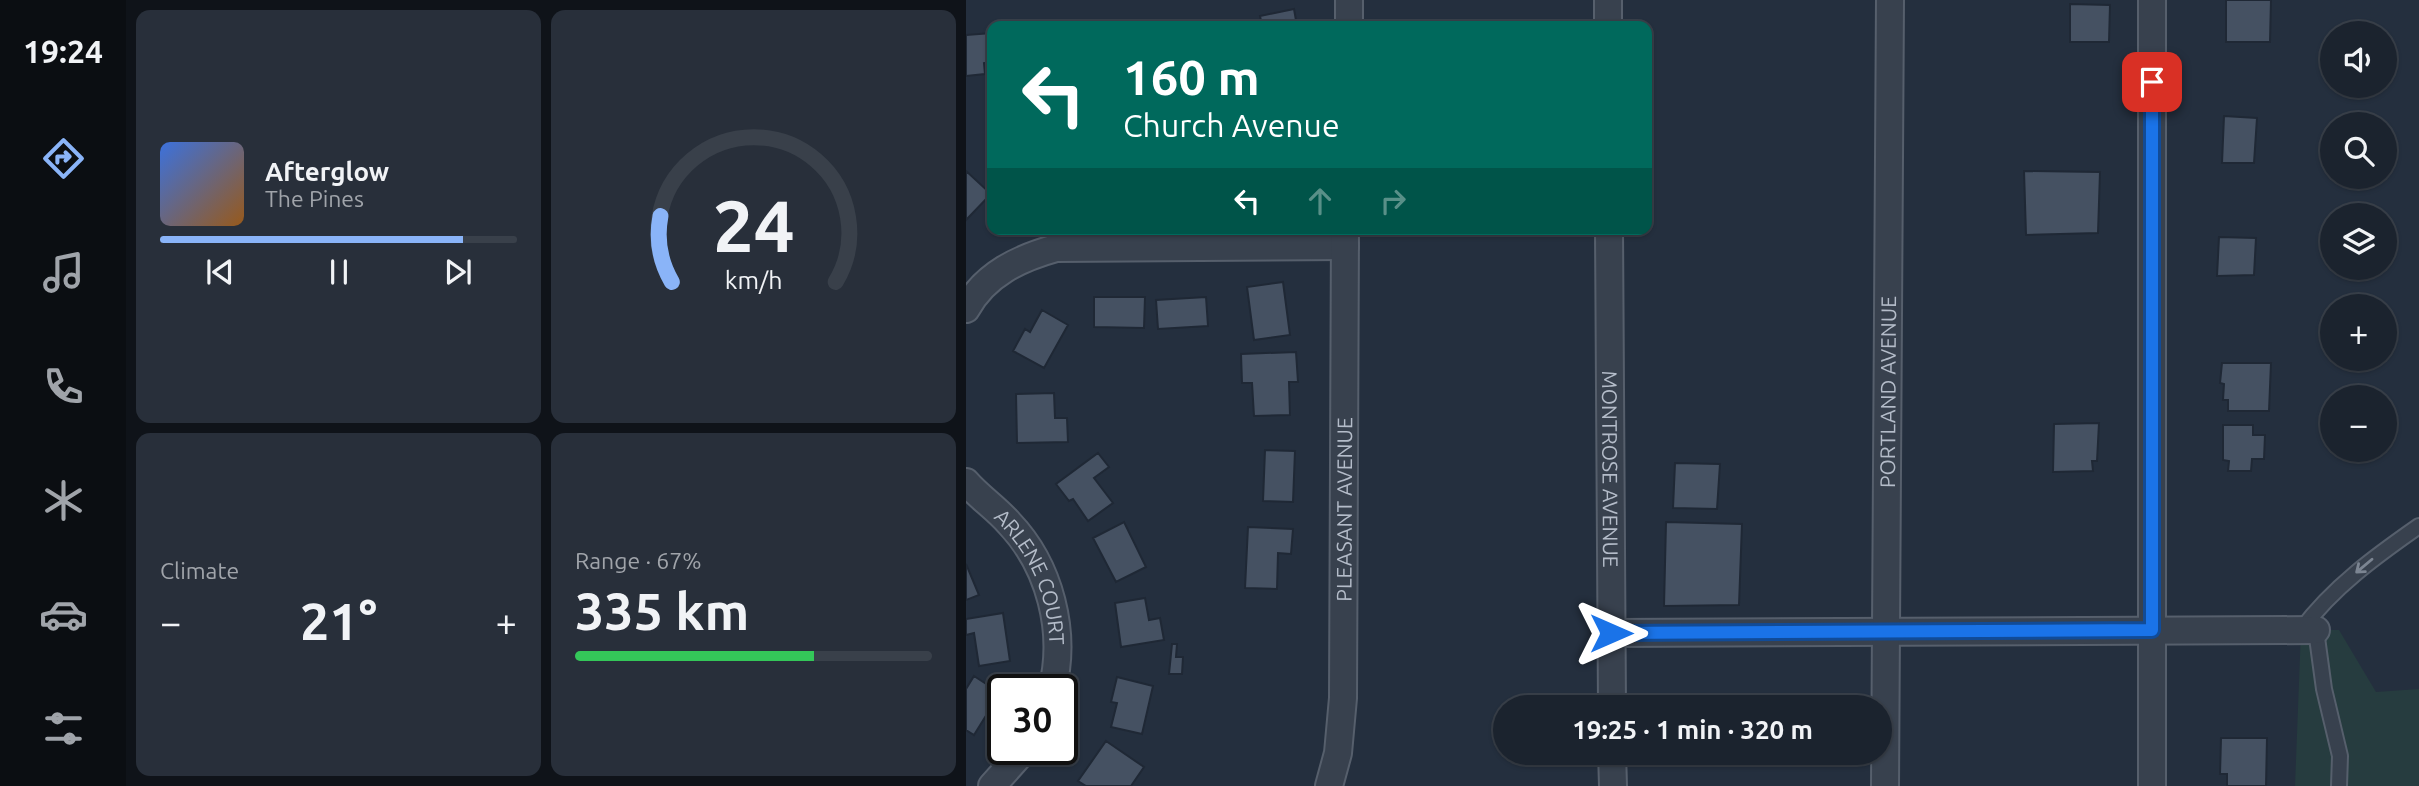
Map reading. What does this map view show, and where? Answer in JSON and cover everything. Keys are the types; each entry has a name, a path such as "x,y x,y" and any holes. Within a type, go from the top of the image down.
{"street":[{"path":"1349,0 1349,21"},
{"path":"1608,0 1608,21"},
{"name":"PORTLAND AVENUE","path":"1885,786 1890,0"},
{"path":"2152,0 2152,786"},
{"name":"MONTROSE AVENUE","path":"1609,235 1612,695"},
{"path":"966,309 995,275 1018,260 1056,248 1345,238"},
{"name":"PLEASANT AVENUE","path":"1329,786 1338,753 1343,698 1345,238"},
{"name":"ARLENE COURT","path":"966,482 1022,538 1041,571 1056,626 1054,674"},
{"path":"1611,633 2309,630"},
{"path":"992,786 1011,765"},
{"path":"1612,765 1613,786"}],"lane":[{"path":"2339,786 2340,756 2309,630 2318,608 2368,562 2419,526"}],"green space":[{"path":"2301,630 2339,630 2376,692 2419,689 2419,786 2295,786"}],"building":[{"path":"2226,0 2271,0 2270,42 2226,42"},
{"path":"2070,4 2110,5 2109,42 2070,42"},
{"path":"1294,9 1296,21 1261,21 1260,16"},
{"path":"987,33 985,74 966,76 966,35"},
{"path":"2224,116 2257,118 2254,163 2222,163"},
{"path":"966,171 987,190 987,198 966,220"},
{"path":"2024,171 2100,172 2098,233 2026,235"},
{"path":"2219,237 2256,238 2254,275 2217,276"},
{"path":"1283,282 1290,335 1254,340 1247,287"},
{"path":"1094,297 1145,297 1144,328 1094,327"},
{"path":"1206,297 1208,326 1158,329 1156,300"},
{"path":"1042,310 1068,325 1044,368 1013,351 1025,329 1030,332"},
{"path":"1296,352 1298,382 1289,382 1290,415 1254,416 1252,383 1242,383 1241,354"},
{"path":"2222,363 2271,363 2269,411 2228,411 2228,400 2223,400 2224,384 2220,383"},
{"path":"1054,393 1055,418 1067,418 1068,442 1017,443 1016,394"},
{"path":"2099,423 2097,461 2092,461 2093,471 2053,472 2054,424"},
{"path":"2223,425 2253,425 2253,435 2265,435 2264,459 2252,459 2251,471 2228,471 2229,461 2223,460"},
{"path":"1265,450 1295,451 1293,502 1263,501"},
{"path":"1098,453 1109,467 1094,478 1113,503 1088,521 1073,499 1069,501 1056,484"},
{"path":"1675,463 1720,464 1717,509 1673,508"},
{"path":"1124,522 1146,567 1116,582 1093,538"},
{"path":"1666,522 1742,524 1739,605 1664,606"},
{"path":"1248,527 1293,529 1291,554 1278,553 1277,589 1245,588"},
{"path":"966,564 979,595 966,600"},
{"path":"1145,598 1149,620 1160,618 1164,640 1121,647 1115,603"},
{"path":"1003,613 1010,661 979,666 974,633 966,635 966,619"},
{"path":"1172,644 1177,644 1176,657 1183,657 1182,674 1169,674"},
{"path":"974,676 987,684 987,714 974,735 966,730 966,689"},
{"path":"1117,677 1153,686 1142,734 1111,727 1117,703 1111,702"},
{"path":"2221,738 2267,738 2266,786 2227,786 2227,774 2220,774"},
{"path":"1106,741 1144,767 1131,786 1086,786 1078,781"}],"route":[{"path":"1611,633 2152,630 2152,82"}]}
